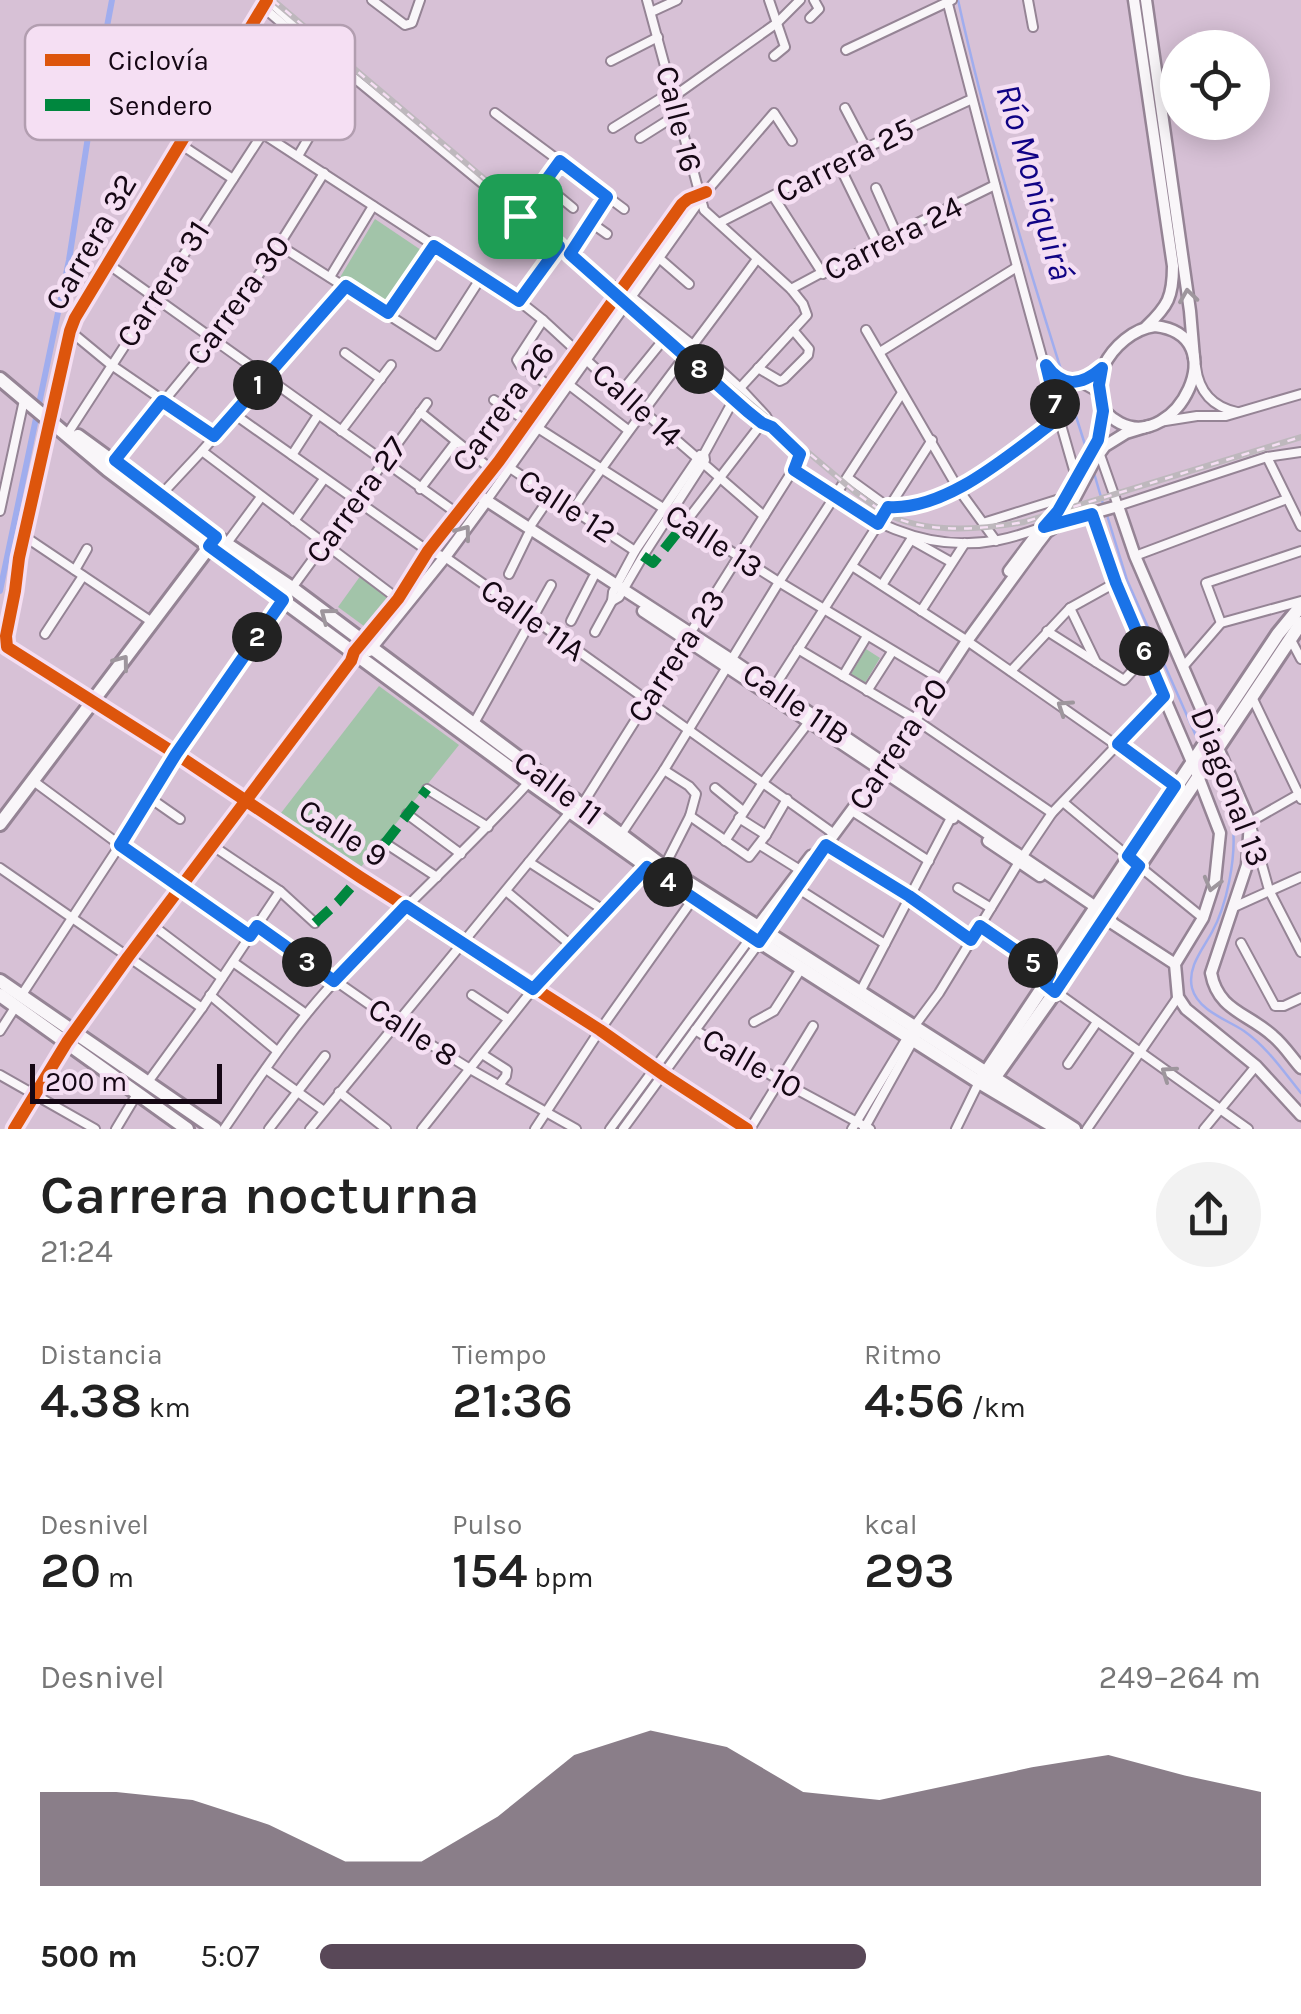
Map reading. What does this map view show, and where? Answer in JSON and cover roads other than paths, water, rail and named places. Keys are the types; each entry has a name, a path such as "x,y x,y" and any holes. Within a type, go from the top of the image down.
{"main road":[{"name":"Calle 11","path":"0,379 157,499 292,588 360,652 529,782 576,809"},
{"name":"Calle 11","path":"218,542 283,600 473,725 618,840 664,867 802,969 914,1031"},
{"path":"0,824 152,622 218,542"},
{"path":"984,1083 1101,914 1301,603"},
{"path":"1213,744 1252,697 1301,623"},
{"name":"Calle 11","path":"618,840 693,900 860,992 984,1083 1058,1129"},
{"path":"0,981 18,1001 70,1037 148,1082 215,1129"},
{"path":"0,996 18,1001"},
{"path":"70,1037 137,1094 188,1129"},
{"name":"Calle 11","path":"984,1083 1074,1129"}],"street":[{"path":"372,0 408,26 420,0"},
{"name":"Calle 16","path":"647,0 704,210 803,304 807,315 793,330"},
{"path":"650,12 677,0"},
{"path":"769,0 785,48 774,56"},
{"path":"613,128 672,95 777,23 800,0"},
{"path":"810,18 819,9 814,0"},
{"path":"1028,0 1032,27"},
{"path":"1074,382 1102,368 1116,346 1146,327 1169,300 1173,286 1134,0"},
{"path":"1146,0 1199,382 1207,396 1226,409 1242,412"},
{"path":"846,50 949,1 1059,418 1082,473"},
{"path":"266,2 290,25"},
{"path":"266,2 293,25"},
{"name":"Carrera 32","path":"252,25 266,2"},
{"path":"611,61 658,36"},
{"path":"355,79 570,254 610,292 632,297 694,346 740,388 772,427"},
{"name":"Carrera 25","path":"719,223 972,98"},
{"name":"Carrera 26","path":"360,652 445,557 701,196 782,105"},
{"path":"846,108 866,148"},
{"path":"495,113 624,209"},
{"path":"774,113 792,141"},
{"path":"640,138 678,114"},
{"name":"Carrera 32","path":"24,536 58,426 75,318 182,140"},
{"name":"Carrera 31","path":"58,426 110,364 258,140"},
{"name":"Calle 14","path":"272,140 519,301 764,516"},
{"path":"298,156 307,140"},
{"path":"180,144 233,179"},
{"path":"520,216 560,161"},
{"path":"838,163 877,243"},
{"name":"Carrera 30","path":"111,465 214,340 324,173"},
{"path":"544,184 573,208"},
{"name":"Carrera 24","path":"790,289 995,185"},
{"path":"876,188 897,235"},
{"name":"Carrera 26","path":"14,1129 70,1037 360,652 428,552 500,461 682,204 701,196"},
{"path":"773,196 823,274"},
{"path":"570,254 607,197"},
{"path":"330,277 373,206"},
{"path":"590,222 607,234"},
{"path":"279,245 438,346 482,276"},
{"path":"388,313 434,246"},
{"path":"519,301 559,246"},
{"path":"659,258 689,284"},
{"path":"574,508 758,259"},
{"path":"108,264 458,514"},
{"path":"880,352 1017,266"},
{"path":"157,499 346,286"},
{"path":"620,294 626,306 734,400 772,427"},
{"path":"543,320 517,360 551,387"},
{"path":"1146,327 1172,330 1186,341 1195,362 1184,399 1154,424"},
{"path":"595,632 740,388 758,368 793,330 809,349 784,380 758,368"},
{"path":"866,330 959,490 996,540"},
{"path":"70,331 110,364 214,436"},
{"path":"621,392 664,338"},
{"path":"346,354 381,379"},
{"path":"1046,365 1059,380 1090,387 1114,419 1131,427 1197,416 1222,416 1301,393"},
{"path":"342,431 391,366"},
{"path":"1102,368 1102,402"},
{"path":"568,384 628,430"},
{"path":"618,840 902,393"},
{"path":"0,511 24,400"},
{"name":"Calle 13","path":"494,400 739,557 937,677"},
{"name":"Carrera 20","path":"1096,454 1102,402"},
{"name":"Carrera 27","path":"0,1031 176,754 426,403"},
{"name":"Calle 12","path":"420,412 492,470"},
{"name":"Calle 11A","path":"234,414 428,552 445,557 830,830"},
{"path":"292,455 318,415"},
{"path":"848,478 888,507 907,507 959,490 1059,418"},
{"path":"685,522 762,423"},
{"name":"Carrera 20","path":"610,1129 797,888 1028,545 1096,454 1118,437 1154,424"},
{"name":"Carrera 23","path":"310,1129 576,809 647,702 794,470 800,454 772,427"},
{"path":"770,693 932,440"},
{"path":"420,489 456,442"},
{"path":"202,451 398,598"},
{"path":"912,539 965,542 1015,536 1267,456 1301,452"},
{"name":"Diagonal 13","path":"1096,454 1213,744 1250,822 1269,890 1301,952"},
{"path":"1267,456 1301,526"},
{"name":"Calle 12","path":"500,461 635,551"},
{"path":"794,470 878,524 951,562"},
{"name":"Carrera 20","path":"914,719 937,677 1042,538 1062,522 1082,473"},
{"path":"294,520 324,478"},
{"name":"Calle 11B","path":"473,495 616,594"},
{"path":"983,523 1066,496"},
{"path":"218,542 261,497"},
{"path":"1135,556 1287,499"},
{"path":"509,574 548,500"},
{"path":"616,594 635,551 667,511"},
{"name":"Diagonal 13","path":"1095,513 1116,583 1197,768"},
{"name":"Calle 11B","path":"528,532 1175,964"},
{"path":"24,536 152,622"},
{"name":"Calle 9","path":"24,536 6,636 9,650 176,754 748,1129"},
{"path":"1015,536 1028,545"},
{"path":"882,585 912,539"},
{"path":"922,611 965,542"},
{"path":"45,634 88,549"},
{"path":"1221,623 1206,583 1301,551"},
{"path":"852,566 1181,790"},
{"path":"571,620 594,578"},
{"path":"1010,671 1070,608 1116,583"},
{"path":"473,725 551,584"},
{"path":"1183,667 1221,623 1301,603"},
{"path":"1070,608 1096,662"},
{"path":"1047,631 1124,680 1146,656"},
{"path":"843,676 867,636"},
{"path":"1290,638 1301,659"},
{"path":"798,649 914,719 1052,813"},
{"path":"867,691 892,652"},
{"name":"Calle 11B","path":"770,693 808,723 881,766"},
{"path":"861,1127 914,1031 1052,813 1164,696"},
{"path":"1252,697 1300,795 1250,822 1247,865 1211,973 1220,998 1273,1036 1301,1068"},
{"path":"725,841 808,723"},
{"name":"Carrera 20","path":"623,1129 696,1031 800,870 881,766"},
{"path":"1197,768 1220,834 1215,881 1202,918 1175,964 1178,997 1186,1009 1256,1066 1301,1115"},
{"path":"664,770 694,790 696,800 664,867"},
{"path":"32,780 250,936"},
{"path":"224,1129 334,981 529,782"},
{"path":"715,788 766,835"},
{"path":"426,789 488,827"},
{"path":"150,798 180,819"},
{"path":"690,816 750,857 787,799"},
{"path":"1064,802 1202,918"},
{"path":"852,811 929,861"},
{"path":"407,814 461,854"},
{"path":"860,992 953,814"},
{"path":"385,843 437,877"},
{"path":"760,845 800,870"},
{"path":"826,845 971,940"},
{"path":"212,846 280,892 315,923"},
{"path":"529,862 604,911"},
{"path":"422,1129 533,989 647,867"},
{"path":"0,868 202,1008"},
{"path":"1234,907 1301,876"},
{"path":"797,888 885,944"},
{"path":"958,888 990,908"},
{"path":"506,891 572,946"},
{"path":"148,1082 280,892"},
{"path":"535,1129 693,900"},
{"path":"152,925 222,978"},
{"name":"Calle 8","path":"257,926 396,1022 576,1129"},
{"path":"980,926 1097,1022 1248,1129"},
{"path":"1241,943 1272,1002 1279,1007 1301,998"},
{"path":"233,962 306,1014"},
{"path":"754,1022 774,1011 802,969"},
{"path":"210,995 278,1052"},
{"path":"472,995 508,1019"},
{"path":"1087,1129 1178,997"},
{"path":"1068,1064 1097,1022"},
{"name":"Calle 10","path":"687,1025 861,1127"},
{"path":"748,1129 813,1026"},
{"path":"482,1054 507,1070 499,1084"},
{"path":"269,1129 326,1056"},
{"path":"1204,1129 1256,1066"},
{"path":"266,1069 324,1112"},
{"path":"0,1075 95,1129"},
{"path":"956,1129 984,1083"},
{"path":"339,1092 386,1129"},
{"path":"116,1129 137,1094"}],"waterway":[{"path":"107,25 112,0"},
{"name":"Río Moniquirá","path":"958,0 1006,189 1063,376"},
{"path":"0,591 69,260 88,140"},
{"path":"1068,391 1087,451"},
{"path":"1094,473 1103,504"},
{"path":"1106,512 1127,580 1200,745"},
{"path":"1212,770 1230,813 1233,853 1222,909 1194,966 1192,988 1207,1009 1260,1044 1301,1093"}],"railway":[{"path":"273,0 303,25"},
{"path":"355,69 855,492 898,519 951,528 1024,522 1301,437"}]}
